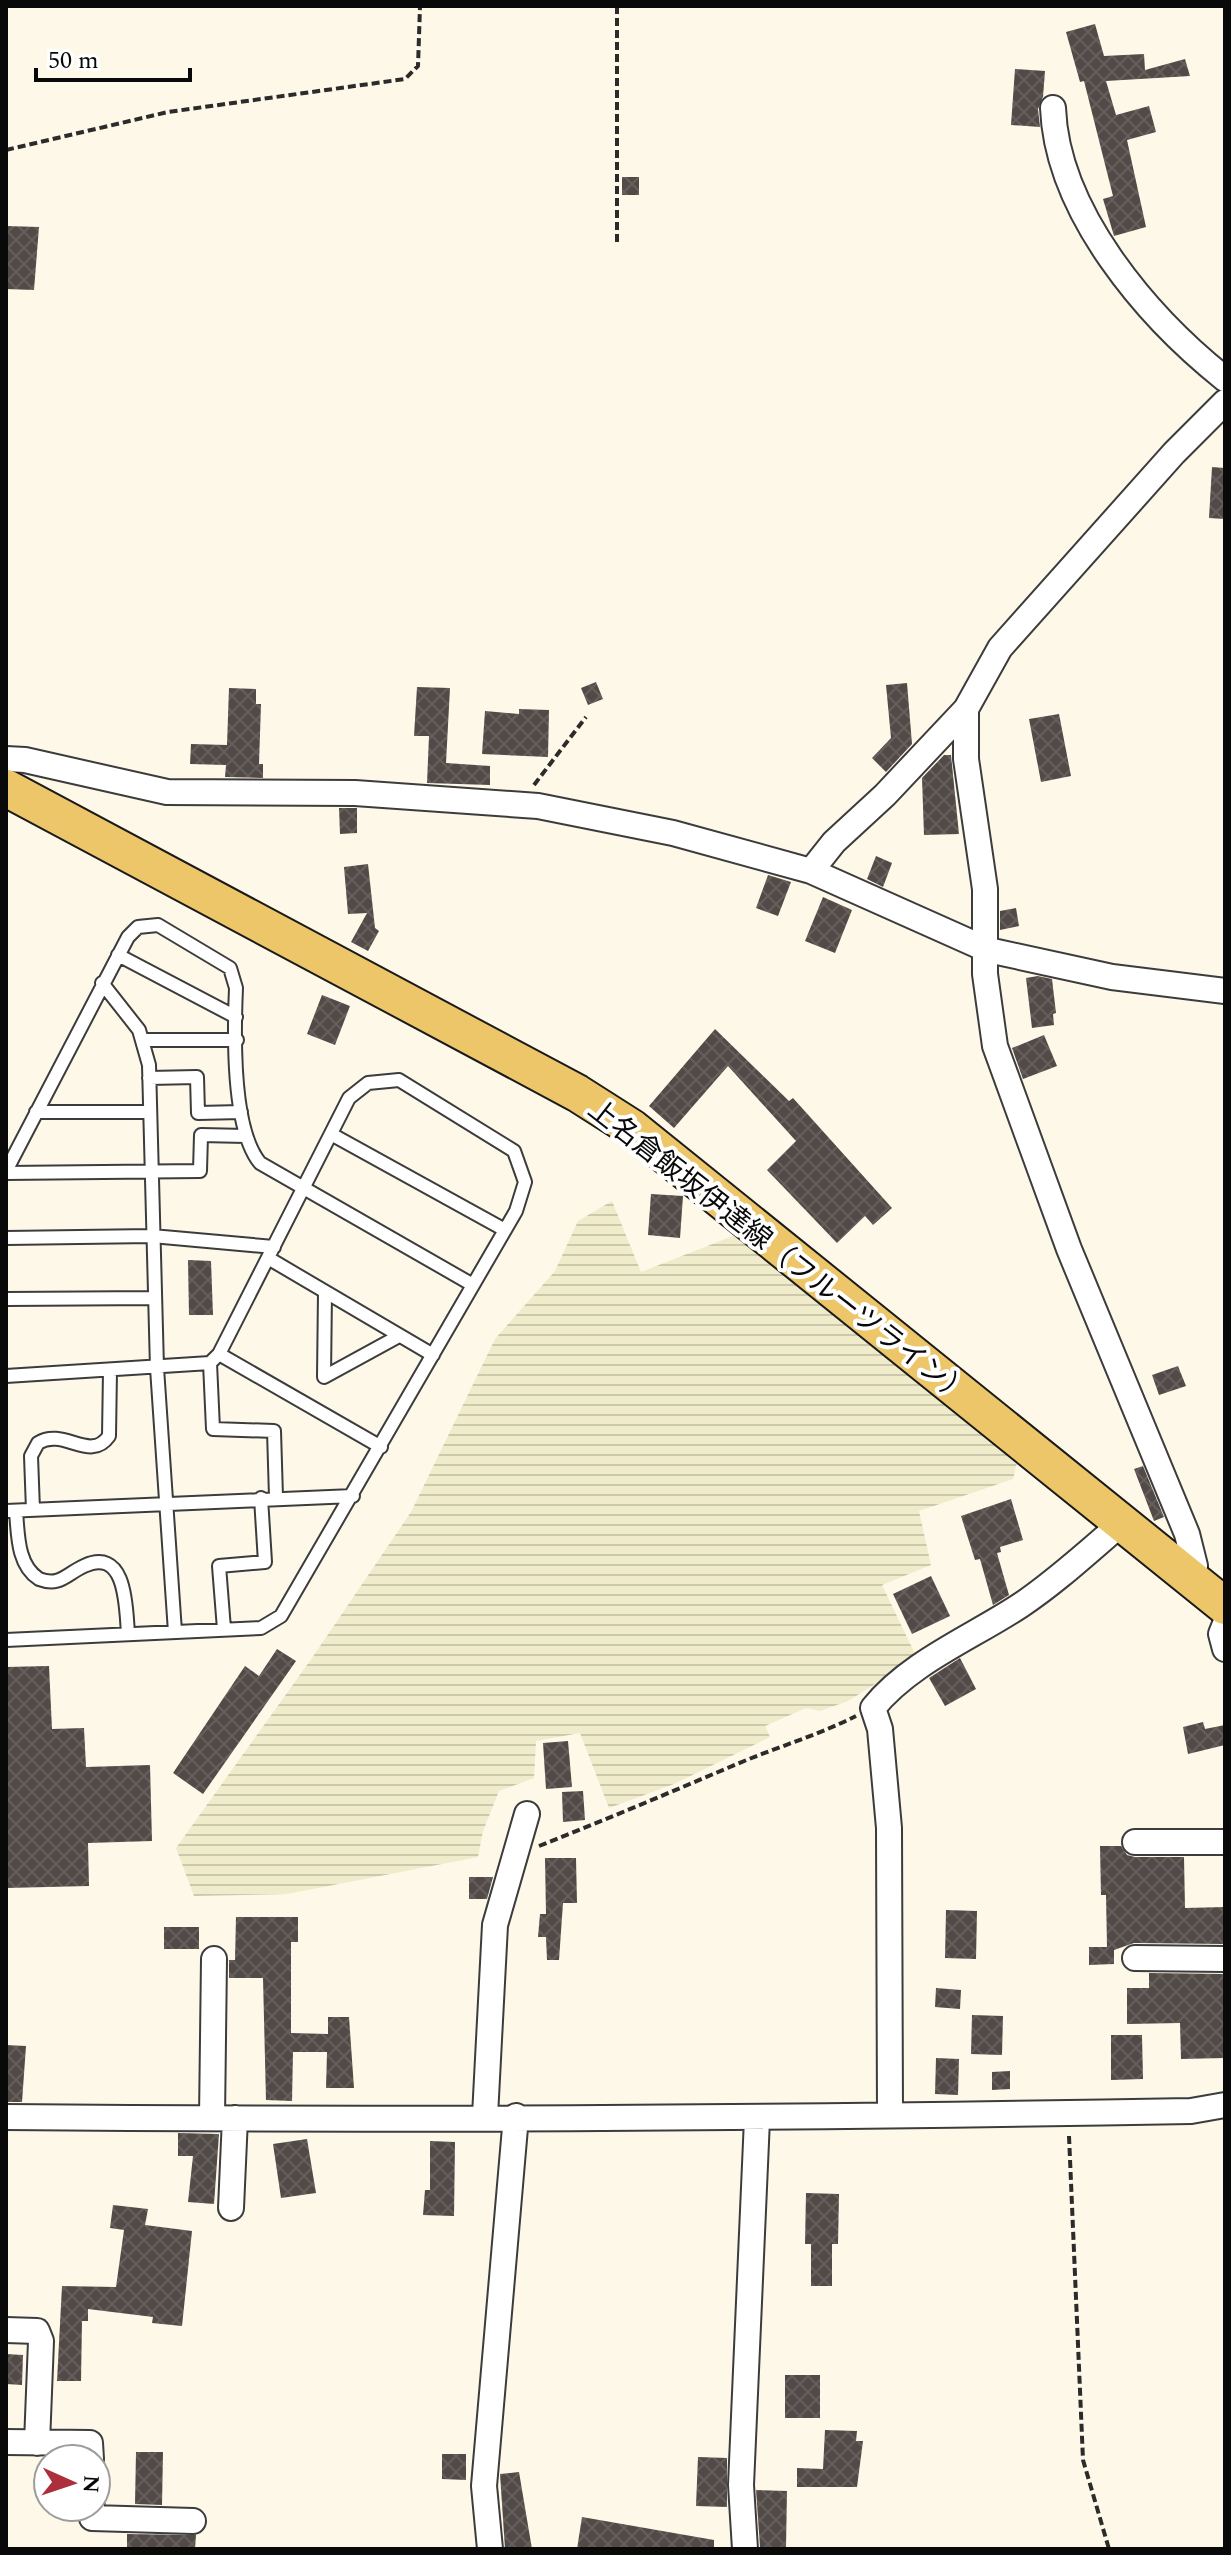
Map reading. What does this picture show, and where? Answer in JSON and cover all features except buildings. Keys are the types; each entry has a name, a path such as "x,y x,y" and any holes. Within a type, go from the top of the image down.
{"main road":[{"name":"上名倉飯坂伊達線（フルーツライン）","path":"6,788 577,1093 632,1128 1225,1606"}],"street":[{"path":"1053,108 1056,133 1080,206 1100,240 1155,313 1192,352 1225,379"},
{"path":"811,871 834,842 885,795 966,709 1000,648 1174,453 1225,402"},
{"path":"966,709 966,759 985,889 988,950 985,974 995,1046 1069,1249 1190,1543 1195,1566 1192,1578"},
{"path":"6,759 25,760 167,792 330,792 519,805 673,833 811,871 988,950 1112,977 1225,991"},
{"path":"890,2113 889,1828 880,1729 873,1708 883,1696 950,1648 1022,1605 1123,1522"},
{"path":"1225,1624 1221,1634 1225,1649"},
{"path":"485,2116 495,1925 527,1814"},
{"path":"1135,1842 1225,1842"},
{"path":"1135,1958 1225,1959"},
{"path":"214,1959 231,2208"},
{"path":"6,2117 757,2119 890,2113 1191,2111 1225,2105"},
{"path":"490,2549 484,2486 516,2116"},
{"path":"745,2549 741,2485 757,2119"},
{"path":"6,2330 37,2331 41,2341 37,2443 6,2442"},
{"path":"112,2519 193,2521"}],"lane":[{"path":"246,1136 201,1135 200,1171 6,1172 118,955 138,927 158,925 230,968 236,988 241,1112 249,1150 260,1163 473,1285"},
{"path":"118,955 236,1017"},
{"path":"102,983 143,1040 149,1078 157,1368 175,1632"},
{"path":"143,1040 237,1040"},
{"path":"149,1078 197,1077 198,1113 241,1112"},
{"path":"6,1640 261,1628 281,1616 353,1496 523,1196 525,1182 514,1151 399,1080 381,1079 361,1087 349,1098 215,1358 213,1429 274,1431 276,1497"},
{"path":"36,1112 150,1112"},
{"path":"331,1134 505,1230"},
{"path":"6,1238 152,1236 271,1253 325,1292 433,1355"},
{"path":"325,1292 324,1377 399,1336"},
{"path":"6,1299 155,1298"},
{"path":"6,1376 157,1368 215,1358 381,1447"},
{"path":"33,1510 31,1456 38,1443 59,1437 85,1447 103,1443 109,1436 110,1371"},
{"path":"128,1634 124,1586 119,1573 106,1564 94,1563 61,1581 39,1579 25,1565 11,1511 353,1496"},
{"path":"224,1629 219,1566 265,1562 261,1498"}],"path":[{"path":"6,150 168,112 405,79 418,66 420,6"},
{"path":"617,6 617,244"},
{"path":"519,805 586,717"},
{"path":"514,1856 683,1790 738,1764 807,1740 873,1708"},
{"path":"1069,2113 1083,2460 1109,2549"}],"shaded area":[{"path":"612,1201 641,1272 738,1234 1017,1463 1013,1479 919,1511 931,1565 882,1585 917,1658 848,1701 820,1711 806,1708 765,1726 770,1737 674,1784 609,1808 580,1733 536,1741 534,1778 499,1791 483,1831 478,1857 287,1894 194,1896 176,1848 312,1658 411,1512 495,1339 555,1271 578,1221"}]}
